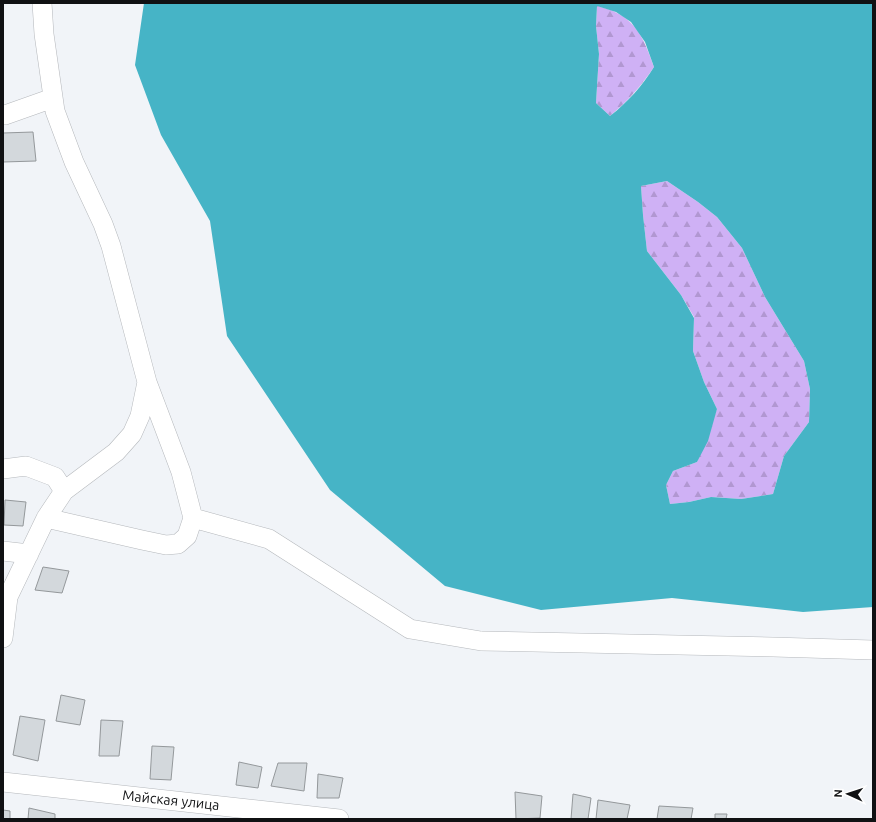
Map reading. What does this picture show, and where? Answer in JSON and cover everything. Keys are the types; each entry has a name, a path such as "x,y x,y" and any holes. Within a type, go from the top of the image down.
{"street":[{"path":"42,3 44,34 55,111 74,162 103,224 111,246 147,382 181,472 193,518 187,536 178,544 166,545 46,518"},
{"path":"3,115 53,98"},
{"path":"3,638 8,597 46,518 64,492 116,452 132,434 140,416 147,382"},
{"path":"3,469 26,466 55,477 64,492"},
{"path":"193,518 269,539 410,629 481,641 873,650"},
{"path":"3,551 29,554"},
{"path":"3,578 8,597"},
{"name":"Майская улица","path":"3,782 339,819"}],"green space":[{"path":"597,6 613,11 630,22 636,28 648,51 654,67 634,93 610,116 596,103 599,54 596,26"},
{"path":"667,181 717,217 742,248 765,297 804,361 810,389 809,422 784,456 773,494 741,499 711,497 689,502 670,504 666,485 673,471 697,462 717,409 704,382 693,351 694,317 681,295 647,251 641,186"}],"water":[{"path":"144,3 873,3 873,607 803,612 672,598 541,610 445,586 330,490 227,336 210,221 161,135 135,65","holes":["597,6 616,12 631,22 645,42 654,67 645,81 623,105 610,116 596,103 599,54 596,26","667,181 717,217 742,248 765,297 804,361 810,389 809,422 784,456 773,494 741,499 711,497 689,502 670,504 666,485 673,471 697,462 708,441 717,409 704,382 693,351 694,318 681,295 647,251 641,186"]}],"building":[{"path":"33,132 36,161 3,162 3,133"},
{"path":"5,500 26,502 23,526 4,525"},
{"path":"43,567 69,571 62,593 35,590"},
{"path":"61,695 85,700 80,725 56,721"},
{"path":"20,716 45,720 38,761 13,755"},
{"path":"101,720 123,721 119,756 99,756"},
{"path":"152,746 174,747 171,780 150,779"},
{"path":"239,762 262,767 258,788 236,785"},
{"path":"278,763 307,763 304,791 271,786"},
{"path":"318,774 343,778 339,798 317,798"},
{"path":"515,792 542,796 540,818 516,819"},
{"path":"573,794 591,798 588,819 571,819"},
{"path":"598,800 630,805 627,819 596,819"},
{"path":"659,806 693,808 691,819 657,819"},
{"path":"29,808 55,814 55,819 28,819"},
{"path":"3,810 10,811 10,819 3,819"},
{"path":"715,814 727,814 726,819 715,819"}]}
